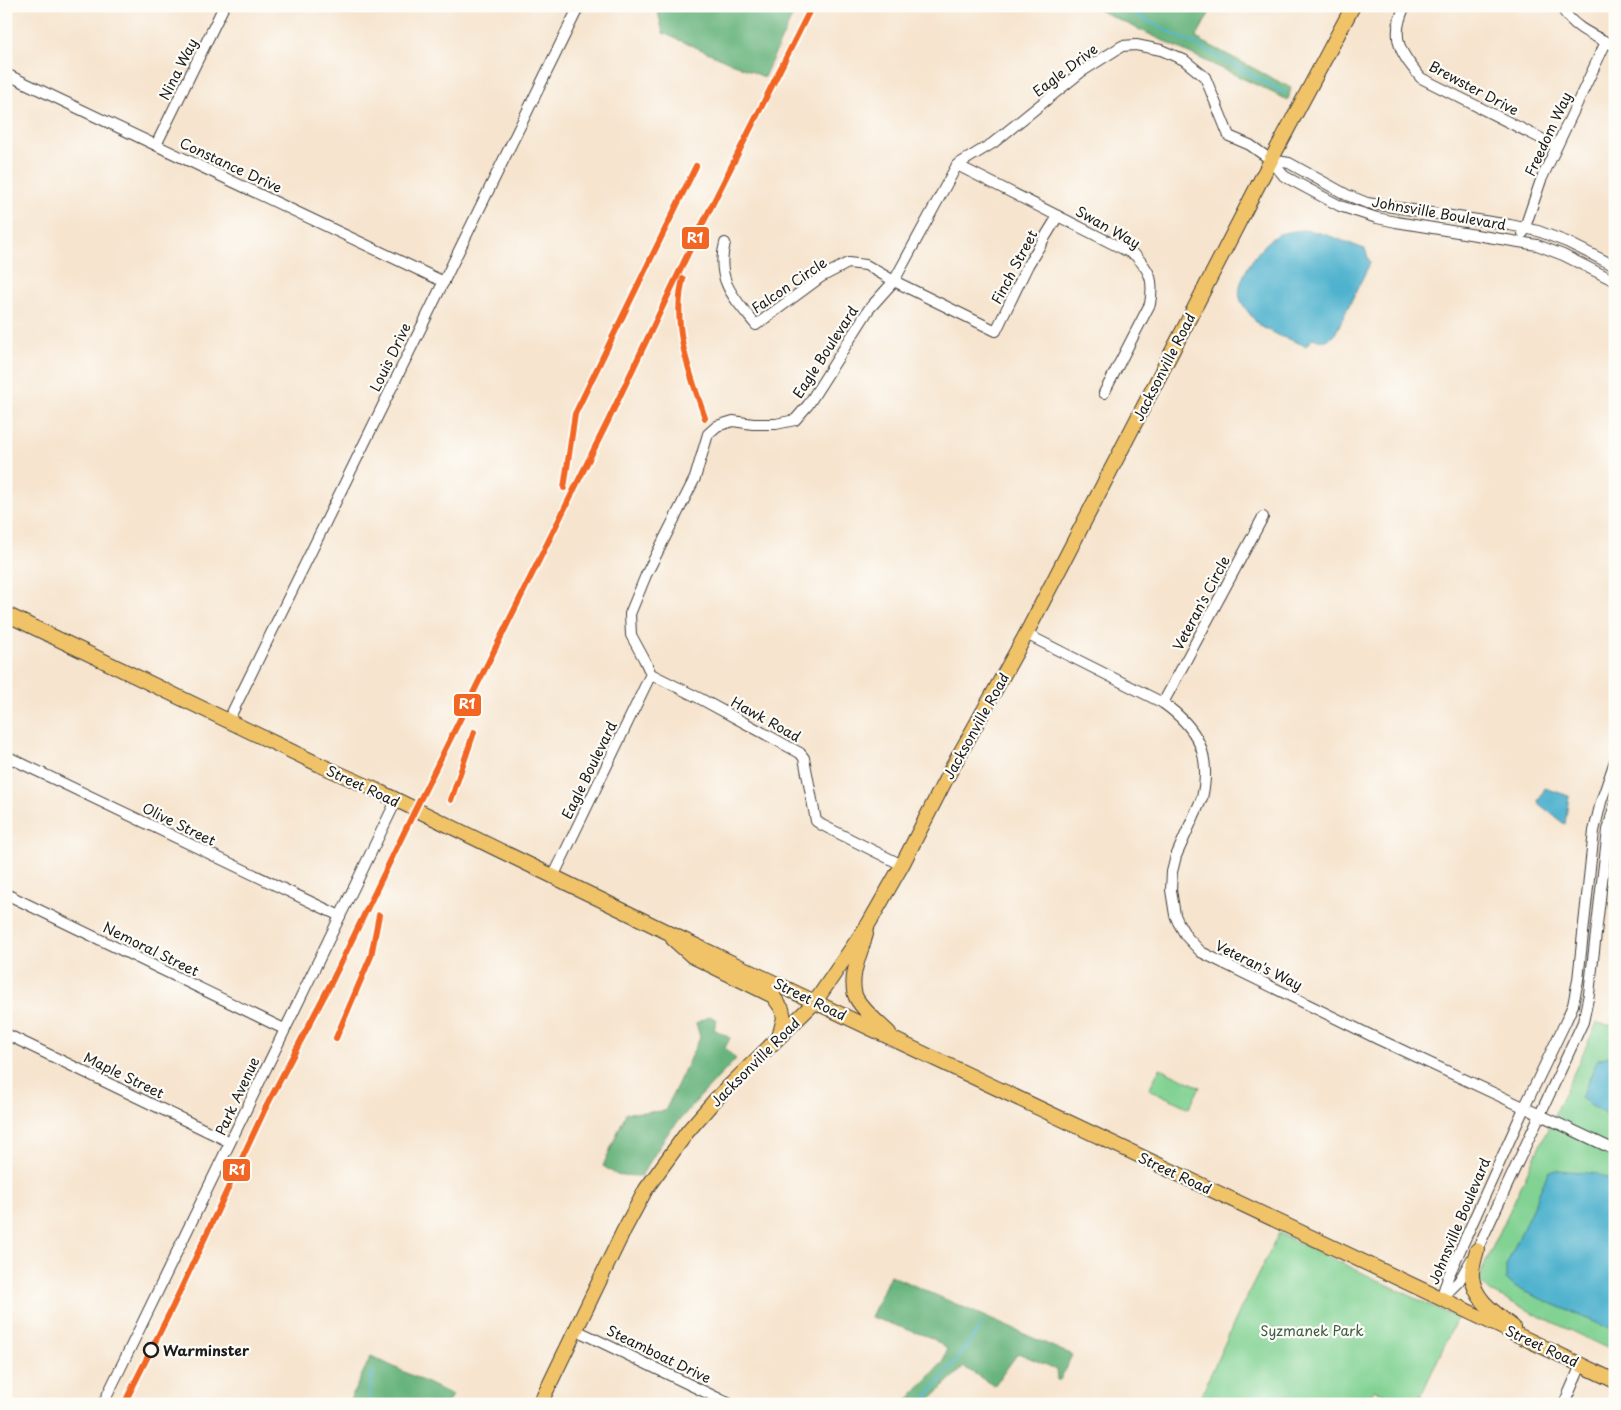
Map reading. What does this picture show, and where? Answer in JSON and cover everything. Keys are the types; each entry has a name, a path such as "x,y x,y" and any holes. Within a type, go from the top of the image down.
{"main road":[{"name":"Jacksonville Road","path":"540,1404 624,1230 646,1190 688,1131 710,1106 815,1002 869,923 1026,634 1271,160 1353,6"},
{"name":"Street Road","path":"6,614 376,790 665,931 1615,1380"},
{"path":"869,923 854,976 856,996 867,1011 896,1040"},
{"path":"665,931 692,956 773,996 782,1009 784,1018 778,1040"},
{"path":"1477,1250 1472,1276 1476,1292 1482,1301 1529,1340"}],"street":[{"name":"Nina Way","path":"156,145 224,6"},
{"name":"Louis Drive","path":"228,721 579,6"},
{"name":"Brewster Drive","path":"1405,6 1398,32 1400,50 1421,78 1556,146"},
{"path":"1561,6 1567,17 1578,27 1611,44"},
{"name":"Freedom Way","path":"1521,241 1540,180 1556,146 1611,44"},
{"name":"Eagle Drive","path":"957,165 1000,137 1081,72 1122,46 1136,45 1161,50 1184,60 1205,77 1229,136 1250,145 1271,160"},
{"name":"Constance Drive","path":"6,74 444,282"},
{"name":"Johnsville Boulevard","path":"1271,160 1289,163 1347,195 1367,203 1525,228 1567,242 1615,266"},
{"name":"Johnsville Boulevard","path":"1271,160 1284,176 1340,206 1396,222 1537,245 1563,255 1615,282"},
{"name":"Swan Way","path":"957,165 1135,255 1147,268 1153,287 1150,304 1104,393"},
{"name":"Eagle Boulevard","path":"553,877 651,674 631,635 630,614 646,575 695,478 708,434 717,426 733,421 753,424 776,424 794,420 808,405 869,309 894,282 957,165"},
{"name":"Finch Street","path":"996,331 1028,265 1058,216"},
{"name":"Falcon Circle","path":"725,243 722,265 726,284 756,325 821,277 848,263 862,263 894,282 996,331"},
{"name":"Veteran's Circle","path":"1163,703 1263,517"},
{"name":"Veteran's Way","path":"1026,634 1163,703 1178,714 1192,729 1200,746 1204,761 1205,780 1202,798 1176,856 1171,882 1175,915 1186,936 1195,947 1208,957 1615,1150"},
{"name":"Hawk Road","path":"651,674 800,754 804,758 816,821 902,865"},
{"name":"Olive Street","path":"6,756 340,916"},
{"name":"Johnsville Boulevard","path":"1441,1298 1448,1277 1524,1106 1573,1005 1578,980 1594,831 1601,802 1615,761"},
{"name":"Park Avenue","path":"103,1404 284,1028 396,801"},
{"name":"Johnsville Boulevard","path":"1441,1298 1459,1281 1477,1250 1577,1037 1590,994 1608,830 1615,803"},
{"name":"Nemoral Street","path":"6,894 284,1028"},
{"name":"Maple Street","path":"6,1034 230,1142"},
{"name":"Steamboat Drive","path":"576,1330 730,1404"},
{"path":"1564,1404 1581,1365"}],"green space":[{"path":"654,6 797,6 764,77 663,33 658,12"},
{"path":"1090,6 1213,6 1196,38 1291,88 1288,100"},
{"path":"710,1016 717,1020 714,1029 730,1038 725,1048 736,1059 668,1133 641,1176 617,1175 603,1166 626,1113 665,1111 700,1037 696,1023"},
{"path":"1597,1023 1615,1027 1615,1352 1490,1292 1480,1282 1482,1270"},
{"path":"1160,1068 1200,1087 1189,1108 1149,1089"},
{"name":"Syzmanek Park","path":"1279,1233 1457,1318 1417,1404 1374,1390 1367,1404 1197,1404 1240,1310"},
{"path":"890,1275 1072,1355 1060,1380 1057,1380 1056,1369 1018,1353 994,1386 964,1367 925,1404 904,1404 943,1362 947,1349 932,1338 871,1317"},
{"path":"371,1356 452,1395 447,1404 348,1404"}],"water":[{"path":"1302,230 1326,235 1365,249 1370,263 1334,336 1324,340 1313,338 1306,346 1261,327 1244,306 1239,293 1250,263 1272,238 1279,234"},
{"path":"1545,788 1569,796 1565,824 1539,804 1538,801"},
{"path":"1610,1056 1615,1061 1615,1121 1581,1098 1598,1059"},
{"path":"1559,1170 1597,1174 1615,1180 1615,1331 1516,1288 1506,1279 1506,1266 1549,1171"}],"waterway":[{"path":"1120,6 1194,43 1285,93"},
{"path":"920,1404 982,1325"},
{"path":"368,1404 373,1371"}],"transit line":[{"name":"R1","path":"124,1404 173,1306 265,1109 332,981 608,421 693,243 812,6"},
{"name":"R1","path":"564,488 575,414 696,166"},
{"name":"R1","path":"683,279 679,315 681,333 688,367 705,418"},
{"name":"R1","path":"451,800 474,732"},
{"name":"R1","path":"336,1038 371,956 379,915"}],"place":[{"name":"Warminster","path":"151,1350"}]}
